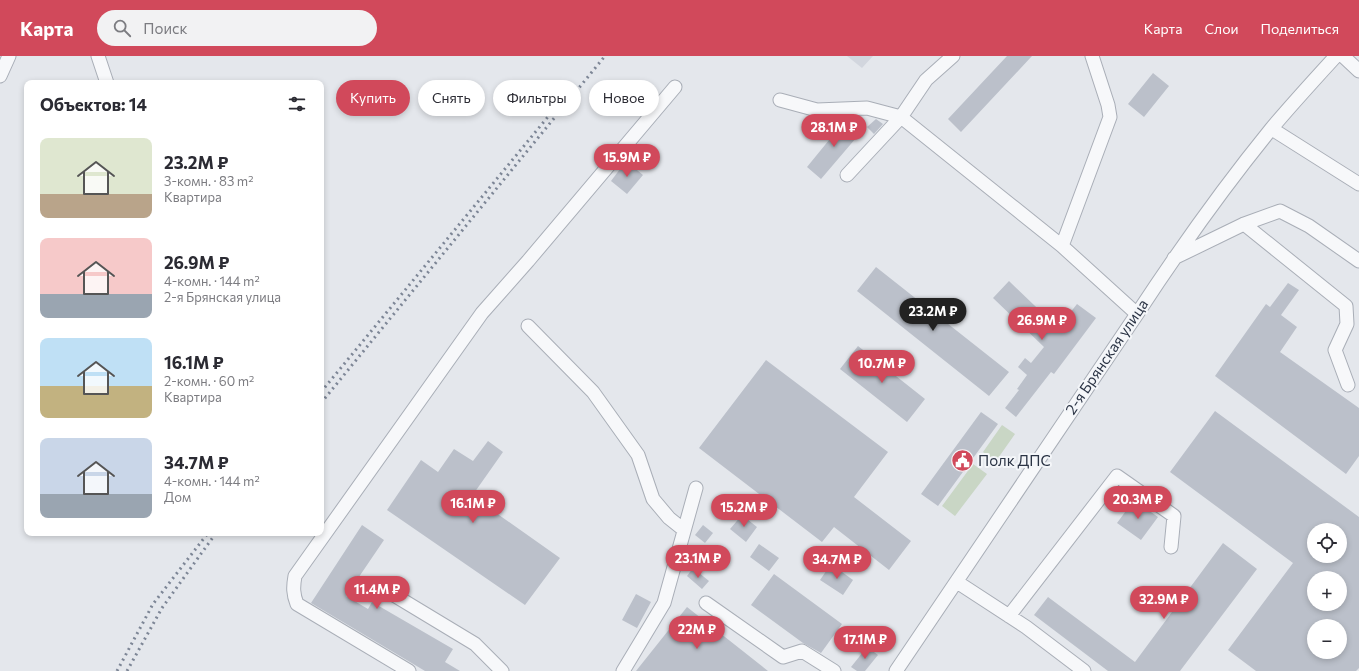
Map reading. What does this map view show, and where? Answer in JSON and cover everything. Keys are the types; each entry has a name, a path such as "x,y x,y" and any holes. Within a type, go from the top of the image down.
{"street":[{"path":"0,76 9,56"},
{"path":"98,56 106,80"},
{"path":"847,175 901,117 926,80 953,56"},
{"path":"1062,246 1110,116 1108,105 1092,56"},
{"name":"2-я Брянская улица","path":"896,671 1173,259 1210,208 1272,129 1336,56"},
{"path":"1343,56 1359,71"},
{"path":"324,535 482,313 528,261 674,87"},
{"path":"780,100 817,110 867,108 901,117 1062,246 1137,314"},
{"path":"1272,129 1359,184"},
{"path":"1173,259 1244,224 1280,211 1309,226 1359,261"},
{"path":"1244,224 1346,306 1347,324 1335,350 1348,385"},
{"path":"528,326 593,392 638,456 653,499 669,518 684,530"},
{"path":"1009,616 1117,476 1174,516 1171,547"},
{"path":"622,671 664,603 696,488"},
{"path":"323,536 295,576 293,586 297,604 409,671"},
{"path":"957,582 1026,627 1076,669"},
{"path":"379,586 475,644 502,671"},
{"path":"706,603 783,657 802,651 834,671"}],"shaded area":[{"path":"847,56 873,56 862,68"}],"green space":[{"path":"1002,425 1015,434 996,461 983,452"},
{"path":"973,464 987,474 955,516 942,506"}],"building":[{"path":"1007,56 1032,56 961,132 948,119"},
{"path":"1153,73 1169,86 1144,117 1128,104"},
{"path":"847,118 862,131 821,179 807,167"},
{"path":"876,119 883,124 874,134 867,127"},
{"path":"626,161 643,175 627,194 611,181"},
{"path":"876,267 1009,372 989,396 857,291"},
{"path":"1009,281 1058,328 1077,304 1096,318 1054,374 1051,372 1016,417 1005,408 1019,390 1017,389 1027,375 1018,367 1025,358 1031,363 1044,347 993,298"},
{"path":"1288,283 1299,290 1281,315 1297,327 1280,352 1359,408 1359,456 1346,474 1215,376 1266,304 1270,307"},
{"path":"858,346 925,399 907,422 840,369"},
{"path":"766,360 888,452 854,497 911,541 889,570 834,527 822,542 699,448"},
{"path":"1215,411 1359,517 1359,668 1356,671 1256,671 1228,650 1293,563 1170,472"},
{"path":"981,412 998,424 938,506 921,494"},
{"path":"488,441 503,452 472,496 560,558 525,605 387,510 421,460 438,472 454,449 473,461"},
{"path":"1134,500 1158,517 1141,540 1117,523"},
{"path":"742,515 757,527 746,542 730,529"},
{"path":"362,525 384,540 346,596 368,609 372,602 453,649 445,662 460,671 425,671 311,603"},
{"path":"703,525 713,533 705,543 695,535"},
{"path":"1223,543 1257,569 1180,671 1108,671 1034,615 1048,597 1135,662"},
{"path":"759,544 779,558 769,571 750,557"},
{"path":"831,564 853,580 843,595 820,580"},
{"path":"693,568 709,581 702,589 687,576"},
{"path":"774,574 842,624 821,653 803,643 751,605"},
{"path":"636,594 651,602 637,628 622,620"},
{"path":"687,607 768,671 636,671"},
{"path":"867,647 878,655 865,671 857,671 851,667"}],"railway":[{"path":"324,399 605,56"},
{"path":"324,388 549,116"},
{"path":"117,671 153,604 206,536"},
{"path":"127,671 162,608 214,536"}],"place":[{"name":"Полк ДПС","path":"963,461"}]}
